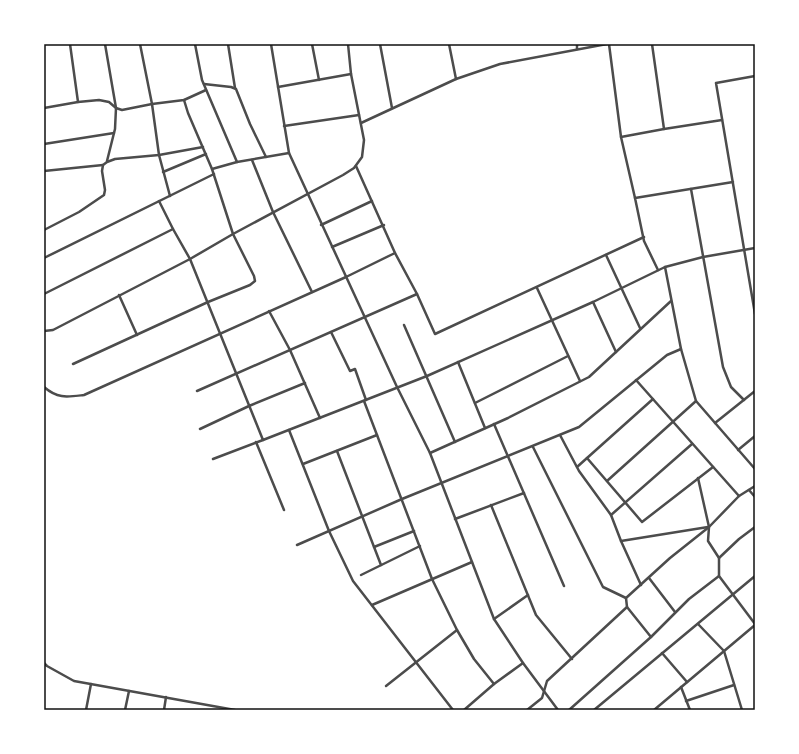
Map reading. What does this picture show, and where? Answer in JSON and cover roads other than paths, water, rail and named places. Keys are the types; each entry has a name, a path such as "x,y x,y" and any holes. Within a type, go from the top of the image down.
{"street":[{"path":"70,44 78,102"},
{"path":"105,44 116,108 116,123 107,162"},
{"path":"140,44 152,104 162,172 170,196"},
{"path":"195,44 206,90 237,162"},
{"path":"228,44 236,89 250,124 266,157"},
{"path":"271,44 289,153 397,387 430,452 494,619 523,663 558,710"},
{"path":"312,44 318,80"},
{"path":"44,331 53,330 190,259 356,166 362,157 364,140 351,74 348,44"},
{"path":"380,44 392,108"},
{"path":"449,44 456,79"},
{"path":"577,44 577,50"},
{"path":"361,122 456,79 500,64 608,44 622,137 635,198 644,238 658,270"},
{"path":"652,44 664,129"},
{"path":"278,87 351,74"},
{"path":"755,76 716,83 755,314"},
{"path":"204,84 236,89"},
{"path":"44,108 99,100 108,102 116,108 122,110 184,100 206,90"},
{"path":"73,364 208,302 250,285 255,281 254,276 233,234 214,174 184,100"},
{"path":"284,126 360,115"},
{"path":"622,137 722,120"},
{"path":"44,144 114,134"},
{"path":"44,171 103,165 115,159 159,156 203,148"},
{"path":"212,169 237,162 289,153"},
{"path":"162,172 206,154"},
{"path":"252,160 274,212 312,292"},
{"path":"44,230 80,212 104,195 103,165"},
{"path":"356,166 395,252 417,294 435,334 644,238"},
{"path":"44,258 214,174"},
{"path":"635,198 733,182"},
{"path":"691,189 723,367 730,387 744,400"},
{"path":"159,201 190,259 263,440"},
{"path":"321,224 372,201"},
{"path":"332,247 384,225"},
{"path":"44,294 173,229"},
{"path":"213,460 427,376 592,302 665,267 703,257 755,248"},
{"path":"44,387 51,393 65,397 84,395 346,277 395,252"},
{"path":"606,255 640,328"},
{"path":"665,267 681,349 696,401 755,469"},
{"path":"536,288 580,382"},
{"path":"197,391 417,294"},
{"path":"119,295 137,335"},
{"path":"430,452 494,424 589,377 640,328 671,301"},
{"path":"592,302 616,352"},
{"path":"269,311 290,350 320,418"},
{"path":"404,324 455,442"},
{"path":"331,332 350,371 355,369 377,435 432,579 457,630 474,659 494,684"},
{"path":"297,545 402,499 579,428 667,355 681,349"},
{"path":"475,403 568,356"},
{"path":"458,362 485,428"},
{"path":"636,380 739,496"},
{"path":"200,428 305,382"},
{"path":"715,423 755,391"},
{"path":"577,467 653,399"},
{"path":"607,481 696,401"},
{"path":"494,424 564,586"},
{"path":"289,430 329,531 353,581 453,710"},
{"path":"303,464 377,435"},
{"path":"560,435 577,467 611,515 641,585"},
{"path":"738,450 754,437"},
{"path":"256,442 284,510"},
{"path":"611,515 692,444"},
{"path":"533,447 603,586 626,598"},
{"path":"336,451 381,565"},
{"path":"587,458 642,522 713,467"},
{"path":"654,710 755,625 734,594 719,576 719,558 708,541 708,527 698,478"},
{"path":"626,598 670,558 708,527 739,496 755,486"},
{"path":"749,490 755,497"},
{"path":"455,519 524,493"},
{"path":"491,505 536,615 572,659"},
{"path":"621,541 708,527"},
{"path":"719,558 739,539 755,527"},
{"path":"374,547 414,531"},
{"path":"361,575 420,546"},
{"path":"372,604 472,562"},
{"path":"569,710 651,637 689,599 719,576"},
{"path":"594,710 755,576"},
{"path":"649,578 675,612"},
{"path":"494,619 528,595"},
{"path":"626,598 627,607 651,637"},
{"path":"527,710 542,698 547,682 627,607"},
{"path":"698,624 724,651 742,710"},
{"path":"386,686 457,630"},
{"path":"662,653 687,682"},
{"path":"44,663 74,681 235,710"},
{"path":"464,710 494,684 523,663"},
{"path":"86,710 91,684"},
{"path":"686,701 734,685"},
{"path":"681,687 690,710"},
{"path":"125,710 129,691"},
{"path":"164,710 166,697"},
{"path":"210,710 211,706"}]}
